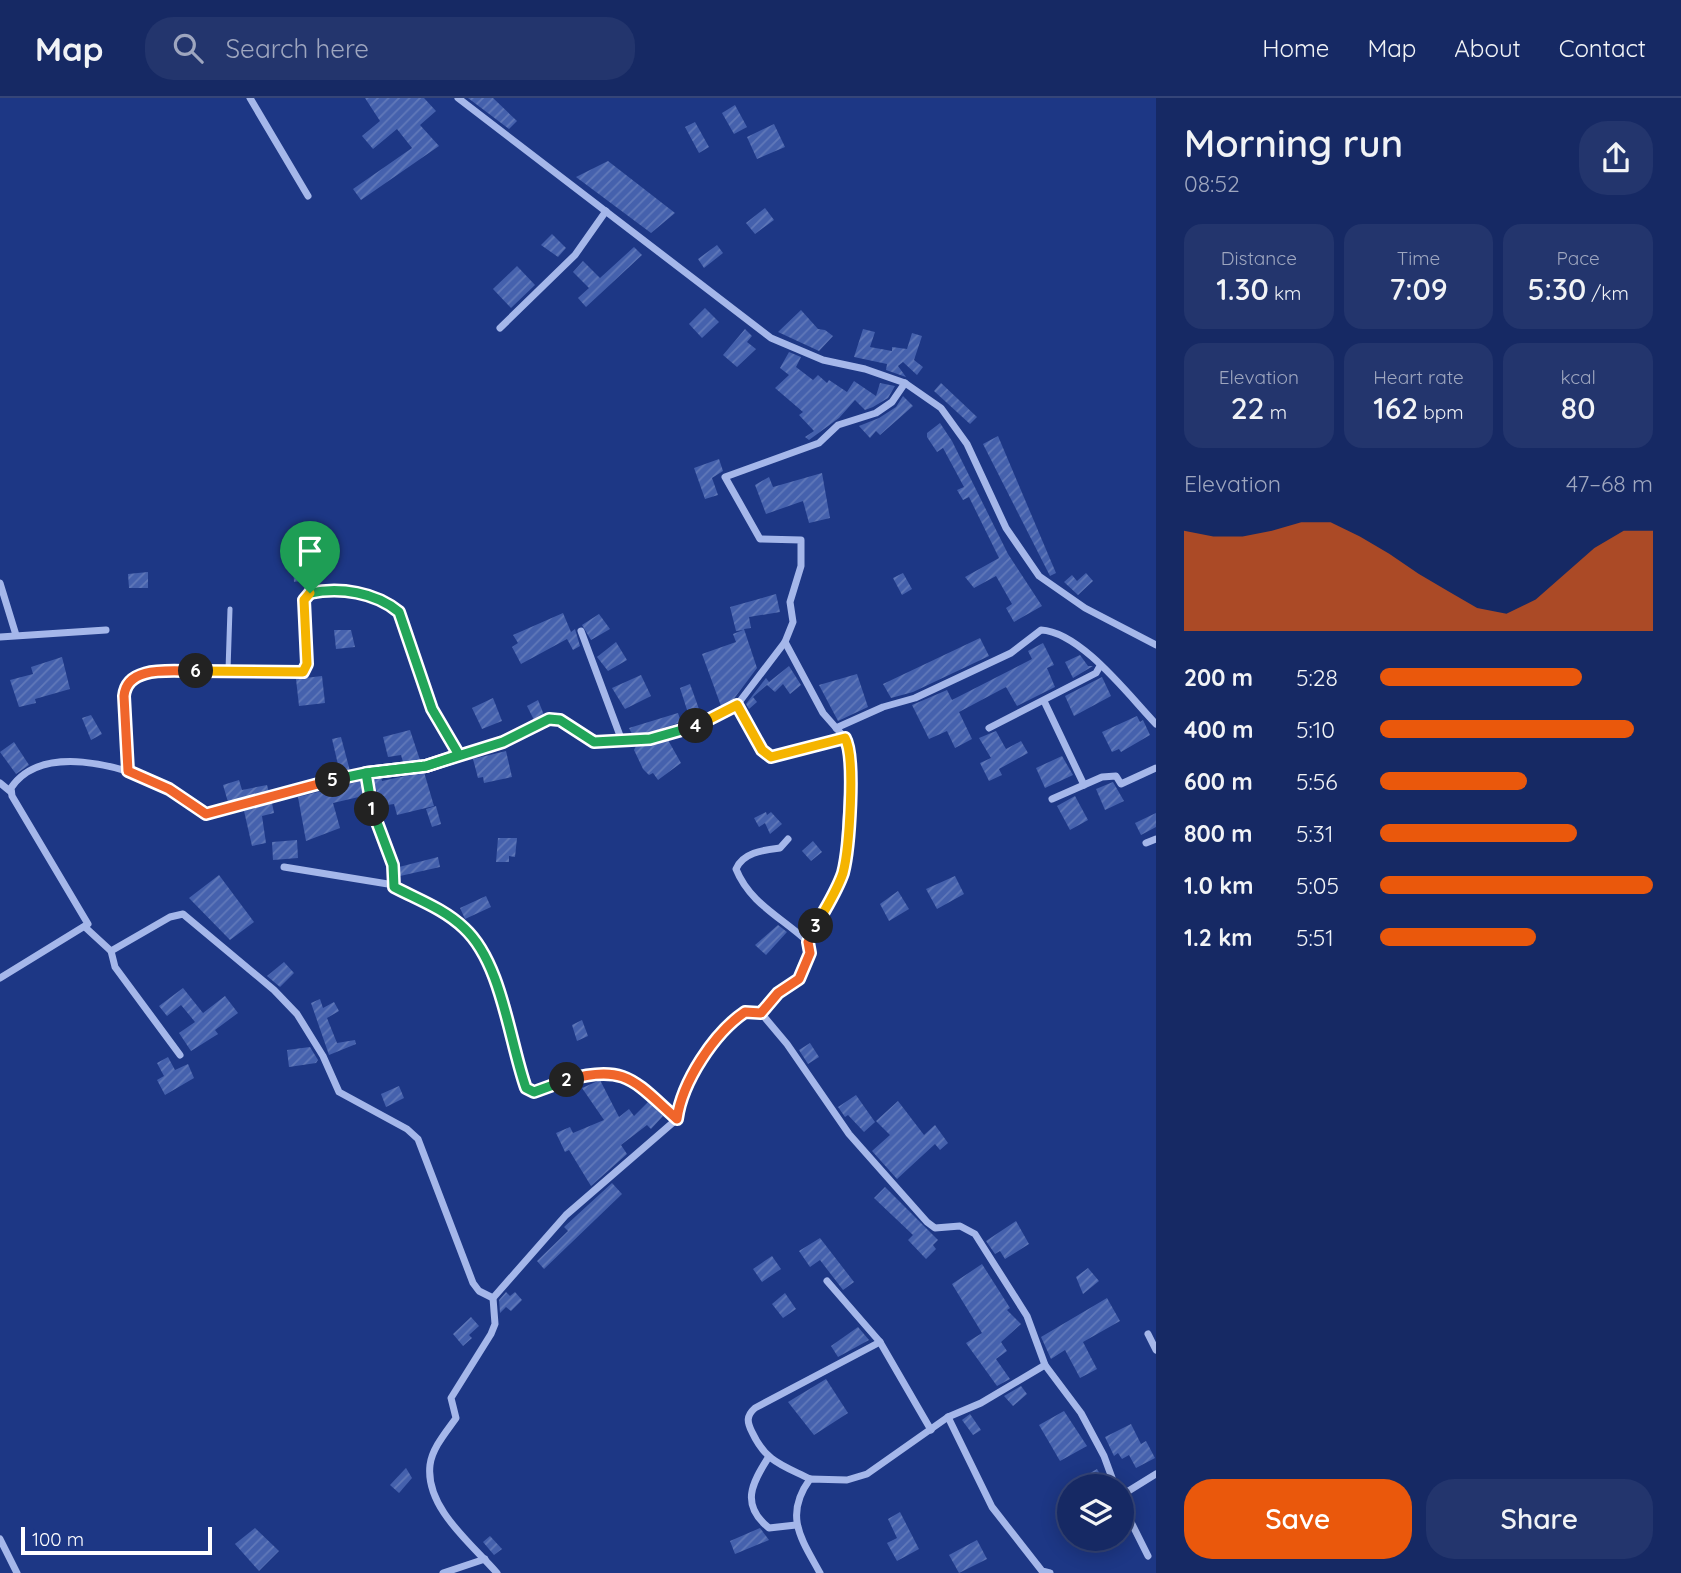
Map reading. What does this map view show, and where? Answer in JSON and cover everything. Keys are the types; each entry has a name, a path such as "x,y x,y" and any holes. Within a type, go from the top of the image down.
{"street":[{"path":"250,98 308,196"},
{"path":"458,98 771,338 823,360 865,369 905,383 941,408 967,444 1006,528 1039,576 1076,603 1156,645"},
{"path":"500,328 575,255 606,211"},
{"path":"11,792 16,781 49,763 68,761 128,771 169,789 206,814 366,773 426,766 503,742 555,719 586,739 622,741 650,739 702,724 737,705 785,642 793,622 790,602 801,566 801,540 760,539 725,477 819,443 838,425 876,413 892,402 905,383"},
{"path":"0,583 16,635"},
{"path":"128,771 124,696 130,680 148,673 228,670 299,673 305,670 304,600 310,593 347,592 382,600 402,617 432,709 459,755"},
{"path":"0,637 106,630"},
{"path":"836,728 883,707 915,698 1011,653 1033,633 1041,630 1065,638 1100,666 1156,724"},
{"path":"581,631 622,741"},
{"path":"785,642 822,713 845,738 850,762 845,863 838,884 808,942"},
{"path":"989,728 1096,673 1100,666"},
{"path":"1044,701 1084,785"},
{"path":"737,705 762,750 771,757 845,738"},
{"path":"1052,799 1105,776 1116,776 1121,784 1156,768"},
{"path":"366,773 373,818 393,865 394,885"},
{"path":"0,783 11,792 88,919 86,928 0,978"},
{"path":"761,1013 778,993 799,979 810,953 808,942 784,919 762,907 736,869 744,859 762,850 780,848 788,839"},
{"path":"1146,843 1156,839"},
{"path":"284,867 394,885 456,921 481,948 490,968 529,1091 537,1092 593,1073 616,1073 635,1083 677,1119"},
{"path":"111,951 170,917 183,914 281,996 310,1032 339,1092 407,1129 418,1139 474,1283 479,1291 493,1297"},
{"path":"86,928 111,951 115,967 180,1055"},
{"path":"497,1573 439,1504 430,1465 435,1451 456,1418 451,1398 494,1328 493,1297 566,1215 677,1119 679,1104 699,1061 734,1020 745,1012 761,1013"},
{"path":"761,1013 772,1030 787,1044 849,1134 927,1222 935,1228 960,1226 975,1234 1027,1316 1045,1365 1082,1413 1111,1474"},
{"path":"827,1281 880,1342 931,1430"},
{"path":"1148,1335 1156,1350"},
{"path":"880,1342 751,1411 748,1424 768,1458 810,1479 848,1480 867,1474 948,1417 981,1403 1045,1365"},
{"path":"948,1417 998,1515 1042,1570 1050,1573"},
{"path":"768,1458 751,1486 753,1505 769,1528 796,1525"},
{"path":"1134,1488 1156,1474"},
{"path":"810,1479 796,1525 820,1573"},
{"path":"1134,1528 1148,1556"},
{"path":"0,1539 17,1573"},
{"path":"443,1573 485,1559"}],"lane":[{"path":"228,670 230,610"}],"building":[{"path":"365,98 424,98 436,111 420,125 439,146 361,200 353,189 412,148 397,129 373,149 362,136 380,121"},
{"path":"468,98 493,98 517,121 509,129"},
{"path":"735,105 747,127 734,134 722,113"},
{"path":"695,122 709,147 699,153 685,127"},
{"path":"774,124 785,147 757,159 747,137"},
{"path":"608,161 675,213 651,233 576,177"},
{"path":"765,208 774,220 755,234 746,223"},
{"path":"552,234 566,248 558,257 541,245"},
{"path":"717,245 723,253 704,268 698,259"},
{"path":"634,247 642,255 586,307 578,298 589,288 573,272 583,261 600,278"},
{"path":"517,266 535,285 511,308 493,289"},
{"path":"705,308 719,322 702,338 689,324"},
{"path":"801,310 818,329 833,336 819,351 778,332"},
{"path":"745,329 752,336 747,342 756,349 737,367 723,355"},
{"path":"863,329 875,332 870,347 892,351 892,347 907,349 912,333 922,336 914,360 923,367 917,375 903,362 898,366 906,377 886,370 887,364 854,357"},
{"path":"789,352 801,357 796,367 813,380 818,375 827,383 829,380 847,392 854,381 876,396 880,383 895,386 888,398 865,410 855,400 839,418 809,440 805,437 814,431 799,415 803,412 775,388 789,375 780,368"},
{"path":"941,383 977,417 970,424 934,391"},
{"path":"903,396 913,406 880,435 876,431 870,438 859,426 896,407"},
{"path":"940,423 952,441 1008,554 1042,606 1014,622 1006,608 1012,604 996,576 974,588 965,577 999,558 969,497 963,500 957,490 964,487 943,448 937,452 927,437 927,433"},
{"path":"998,436 1056,573 1050,576 983,444"},
{"path":"719,459 723,471 712,478 718,495 705,499 694,468"},
{"path":"822,473 830,518 809,523 803,501 766,514 755,485 769,477 773,487"},
{"path":"293,565 304,565 306,580 294,582"},
{"path":"148,572 148,588 129,588 128,574"},
{"path":"903,573 912,589 902,595 893,578"},
{"path":"1086,573 1093,581 1078,595 1064,582 1072,575 1077,581"},
{"path":"776,594 780,612 749,617 751,628 744,629 757,668 733,700 721,706 702,654 736,642 733,634 743,630 736,631 730,607"},
{"path":"563,613 571,632 575,629 580,646 573,650 567,639 521,664 512,647 518,643 513,635"},
{"path":"599,614 610,629 591,640 582,625"},
{"path":"334,630 351,630 355,647 336,649"},
{"path":"980,638 989,656 913,692 891,698 883,684"},
{"path":"616,642 627,660 608,671 597,657"},
{"path":"1043,643 1054,665 1047,668 1055,687 1017,706 1006,687 959,712 972,739 955,748 947,731 929,739 912,705 947,690 952,700 1032,659 1028,651"},
{"path":"1080,655 1088,666 1093,666 1073,678 1065,662"},
{"path":"62,657 70,689 35,699 36,703 19,707 10,680 33,674 31,667"},
{"path":"789,666 801,685 790,694 783,684 775,692 767,685 753,697 757,702 749,709 746,704 766,678 769,682"},
{"path":"857,674 868,707 838,721 819,685"},
{"path":"641,675 651,696 625,709 612,688"},
{"path":"322,676 325,703 299,706 296,679"},
{"path":"1102,677 1111,696 1074,716 1065,696"},
{"path":"690,684 699,709 688,713 680,688"},
{"path":"493,698 502,721 482,729 472,708"},
{"path":"538,700 544,715 534,720 527,706"},
{"path":"678,713 681,722 649,733 632,734 629,728"},
{"path":"91,715 102,734 91,740 82,718"},
{"path":"1137,716 1140,722 1143,720 1150,735 1121,752 1119,749 1112,752 1102,732"},
{"path":"410,730 420,760 403,762 401,755 388,757 383,737"},
{"path":"996,731 1006,749 1021,741 1028,753 999,769 1002,775 989,781 980,763 991,758 979,738"},
{"path":"341,737 350,771 340,773 332,739"},
{"path":"668,740 681,763 658,780 653,773 649,775 643,769 634,750 636,746"},
{"path":"14,742 29,765 16,774 0,752"},
{"path":"506,751 512,777 484,783 483,777 478,778 473,759"},
{"path":"1062,756 1073,775 1045,788 1036,768"},
{"path":"424,772 434,806 397,815 394,804 381,806 373,779 381,777 382,781"},
{"path":"239,780 242,790 267,785 269,792 228,802 223,785"},
{"path":"361,781 363,796 333,803 340,828 306,841 298,797"},
{"path":"1113,782 1124,801 1105,810 1096,789"},
{"path":"1075,796 1088,820 1070,830 1057,806"},
{"path":"272,803 274,813 262,816 266,843 252,846 244,811"},
{"path":"436,806 441,824 432,827 426,809"},
{"path":"766,812 767,815 771,812 782,824 770,834 765,823 759,827 754,818"},
{"path":"1156,813 1156,827 1141,835 1135,823"},
{"path":"498,838 517,838 515,857 509,856 509,862 496,862"},
{"path":"297,840 298,858 273,860 272,842"},
{"path":"813,841 822,852 811,861 802,851"},
{"path":"438,857 440,867 400,876 399,867"},
{"path":"219,875 254,922 230,940 189,898"},
{"path":"955,876 964,894 937,909 926,889"},
{"path":"898,891 909,909 889,921 880,904"},
{"path":"486,896 491,907 465,919 460,908"},
{"path":"778,925 787,932 766,955 755,945"},
{"path":"284,962 294,973 280,987 267,976"},
{"path":"183,988 203,1013 225,996 238,1013 215,1030 218,1034 191,1051 179,1033 195,1022 181,1005 167,1016 159,1006"},
{"path":"320,999 323,1008 334,1002 339,1011 327,1018 337,1043 355,1040 356,1044 329,1055 311,1003"},
{"path":"582,1020 588,1036 577,1041 572,1025"},
{"path":"810,1043 819,1057 808,1064 799,1050"},
{"path":"310,1047 318,1060 316,1063 289,1067 287,1050"},
{"path":"168,1057 175,1070 188,1064 194,1078 165,1095 157,1080 164,1076 157,1063"},
{"path":"600,1080 619,1117 629,1109 634,1116 648,1102 663,1116 651,1129 647,1125 621,1145 627,1154 591,1186 569,1150 565,1152 556,1133 570,1127 573,1133 604,1120 582,1088"},
{"path":"399,1086 404,1098 386,1107 381,1094"},
{"path":"856,1095 875,1122 864,1132 848,1115 845,1117 838,1107"},
{"path":"898,1101 924,1135 935,1125 948,1143 940,1150 935,1144 897,1179 872,1151 890,1135 876,1121"},
{"path":"612,1183 622,1194 544,1269 537,1261 568,1231 564,1227"},
{"path":"885,1187 938,1240 933,1245 936,1249 926,1259 908,1240 913,1235 874,1198"},
{"path":"1016,1221 1029,1244 1005,1259 1000,1251 995,1254 986,1241"},
{"path":"820,1238 854,1282 843,1290 820,1260 810,1267 799,1251"},
{"path":"772,1256 781,1269 762,1282 753,1269"},
{"path":"982,1264 1010,1308 1007,1310 1021,1324 1001,1342 1007,1351 996,1359 1010,1379 997,1386 966,1343 982,1333 952,1284"},
{"path":"1088,1268 1099,1281 1083,1294 1076,1277"},
{"path":"506,1292 510,1296 515,1292 522,1300 511,1311 506,1307 500,1313 499,1300"},
{"path":"785,1293 796,1309 783,1318 772,1304"},
{"path":"1107,1298 1120,1321 1083,1342 1097,1369 1080,1378 1065,1350 1051,1359 1041,1337"},
{"path":"471,1317 479,1326 469,1335 472,1338 463,1346 453,1334"},
{"path":"858,1327 869,1340 838,1357 831,1346"},
{"path":"826,1379 848,1413 814,1435 788,1402"},
{"path":"1021,1386 1027,1394 1013,1406 1004,1396"},
{"path":"1064,1411 1087,1446 1060,1461 1039,1425"},
{"path":"970,1414 981,1430 973,1435 962,1420"},
{"path":"1131,1424 1141,1444 1146,1441 1155,1458 1136,1468 1129,1455 1122,1459 1118,1453 1114,1456 1105,1437"},
{"path":"406,1468 412,1478 399,1493 390,1485"},
{"path":"900,1512 919,1549 897,1561 887,1543 897,1538 888,1519"},
{"path":"255,1528 279,1551 259,1571 235,1544"},
{"path":"760,1528 769,1540 735,1554 730,1541"},
{"path":"490,1536 502,1549 494,1555 483,1542"},
{"path":"977,1540 987,1559 959,1573 949,1555"}],"route":[{"path":"310,593 304,600 307,664 303,672 228,670 148,673 130,680 124,696 128,771 169,789 206,814 343,778 366,773 426,766 503,742 549,719 560,720 594,742 650,739 702,724 737,705 767,756 775,758 845,738 850,752 850,795 845,863 838,884 808,942 810,953 799,979 778,993 761,1013 745,1012 727,1027 699,1061 679,1104 677,1119 646,1091 616,1073 593,1073 534,1092 526,1088 490,968 481,948 456,921 424,900 394,887 393,865 373,818 366,773 426,766 459,755 432,709 418,674 402,617 392,606 369,595 347,592 310,593"}]}
